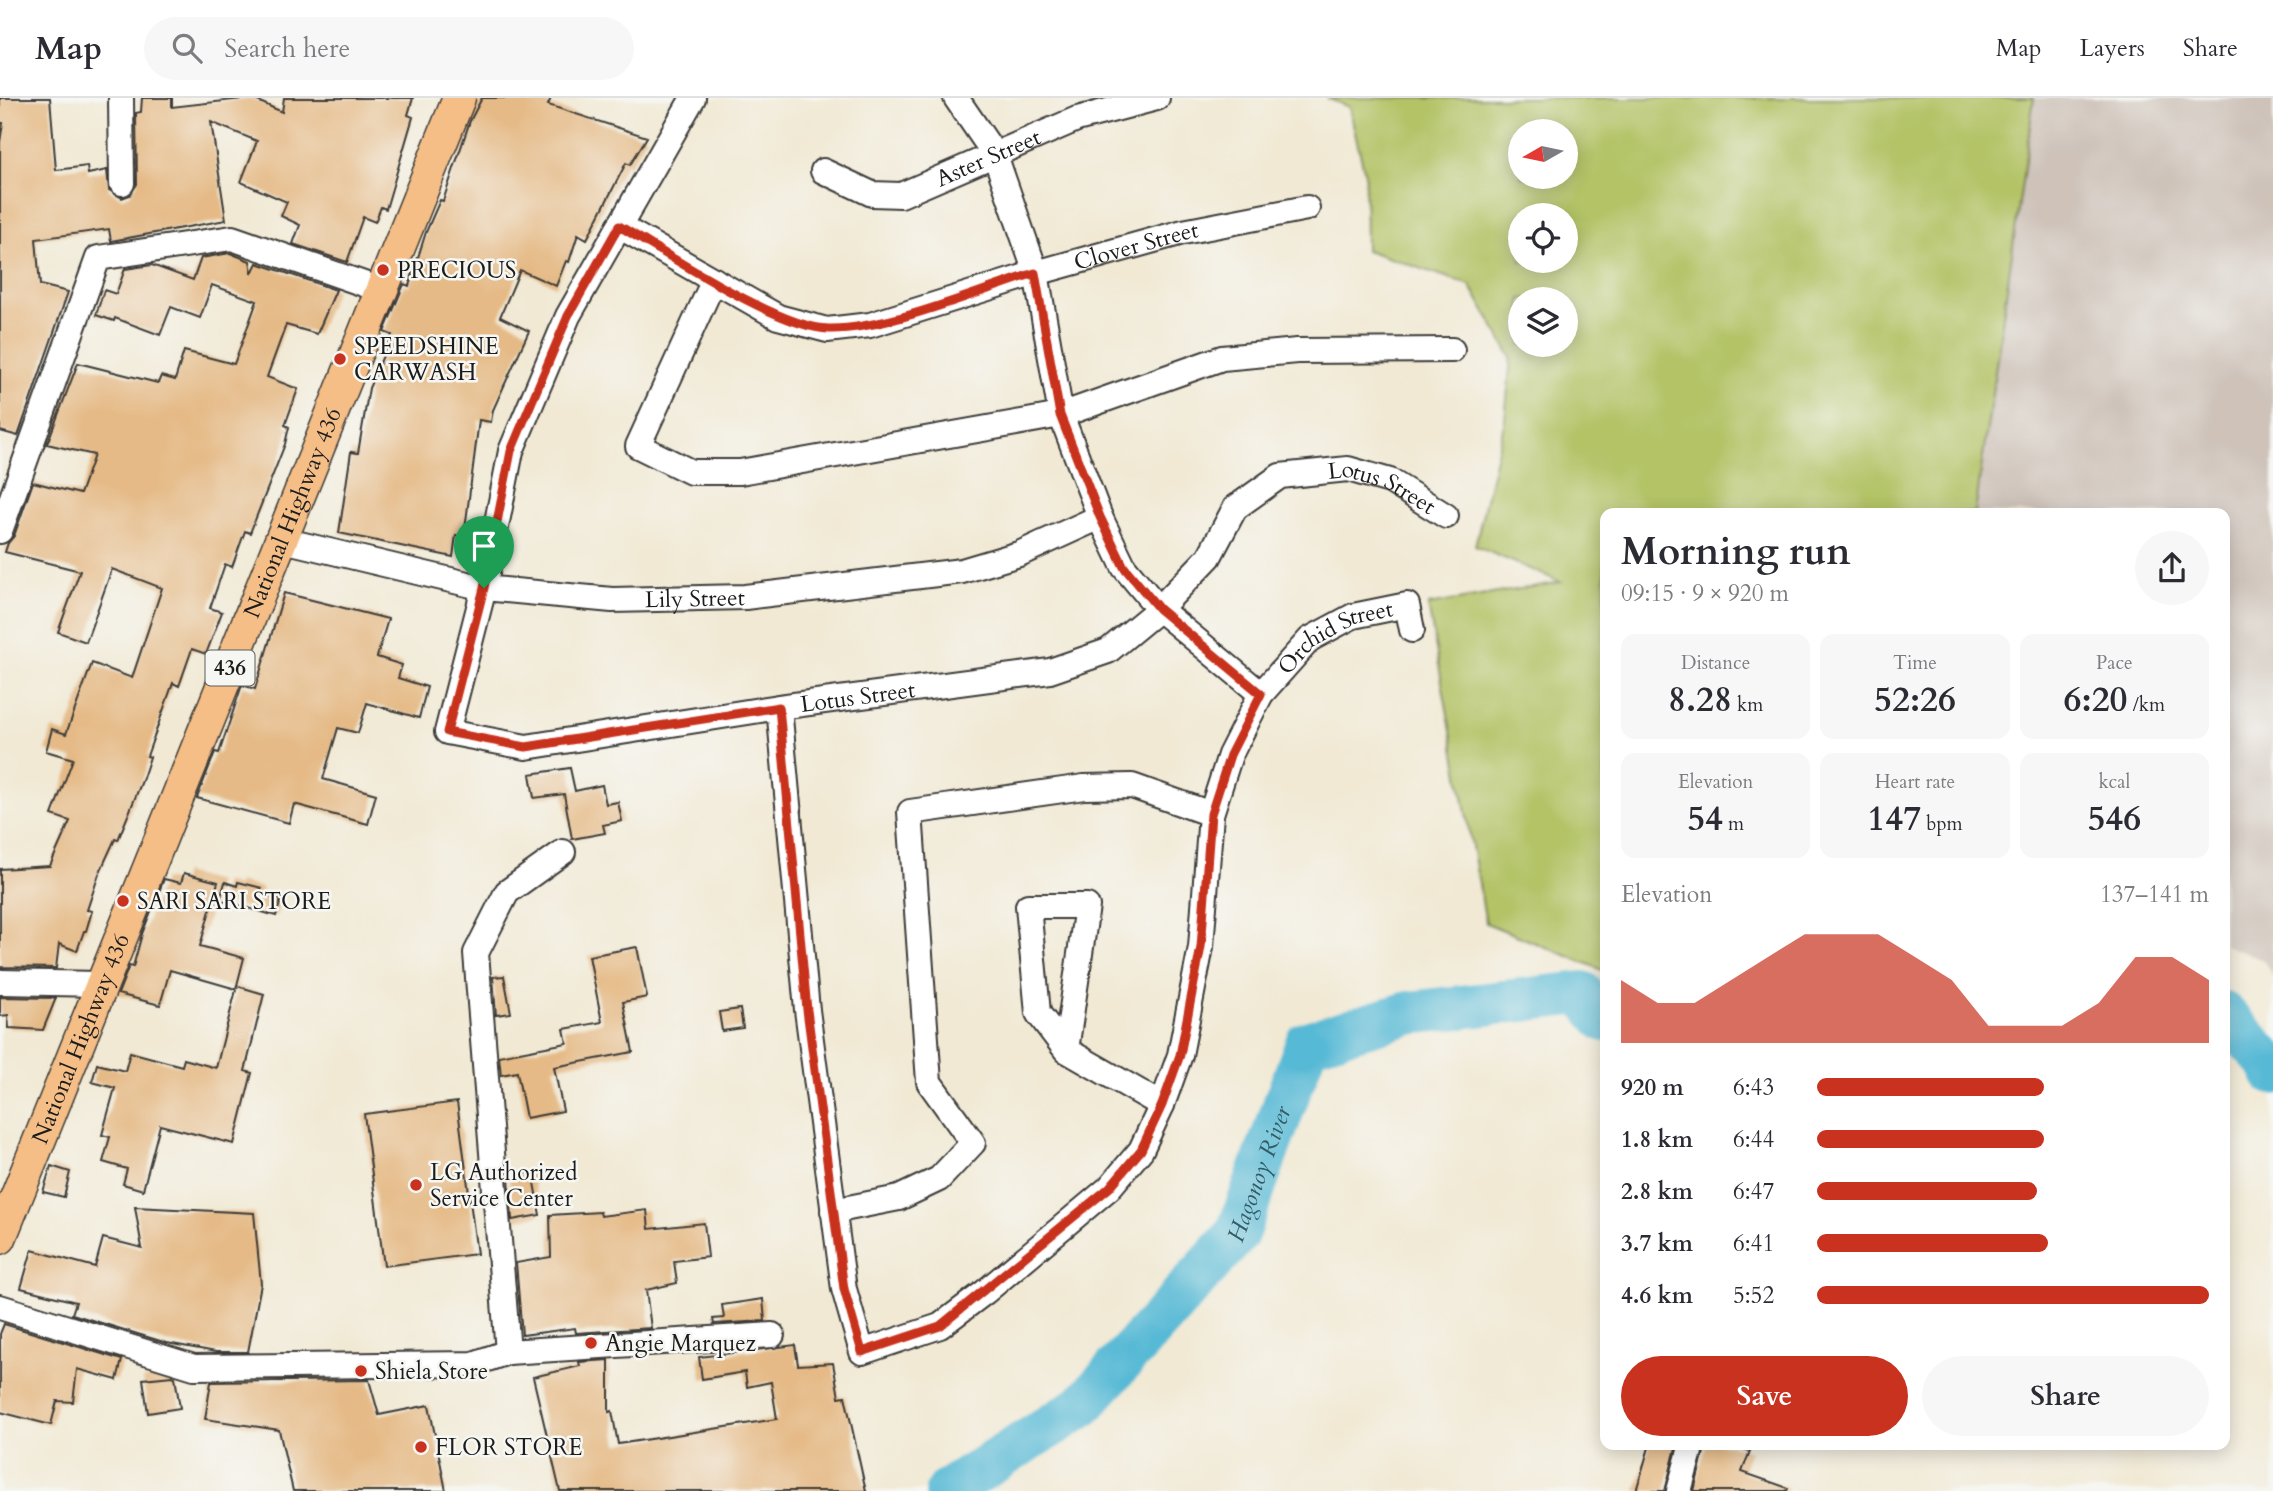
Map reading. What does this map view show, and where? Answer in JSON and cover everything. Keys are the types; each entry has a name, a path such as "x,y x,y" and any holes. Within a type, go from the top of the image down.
{"main road":[{"name":"National Highway 436","path":"0,1238 100,984 283,540 459,98"}],"street":[{"path":"121,98 122,183"},
{"name":"Lotus Street","path":"693,98 568,316 511,451 484,588 447,732 526,747 779,707 1050,671 1108,651 1159,609 1209,557 1235,508 1280,476 1348,470 1390,481 1446,516"},
{"path":"956,98 995,155 1035,273 1060,415 1100,517 1124,567 1159,609 1261,694"},
{"name":"Aster Street","path":"823,171 872,194 901,195 1077,119 1157,98"},
{"name":"Clover Street","path":"619,226 778,317 827,330 870,325 1035,273 1183,232 1307,208"},
{"path":"0,531 98,258 232,238 382,290"},
{"path":"714,280 638,446 691,472 740,472 1060,415 1222,358 1297,351 1452,350"},
{"name":"Lily Street","path":"283,540 484,588 612,600 745,597 962,571 1019,554 1100,517"},
{"name":"Orchid Street","path":"779,707 807,1010 844,1289 862,1352 940,1326 985,1292 1109,1188 1141,1150 1162,1105 1180,1055 1201,947 1211,814 1230,755 1261,694 1310,639 1353,616 1407,605 1412,631"},
{"path":"834,1211 899,1198 939,1179 973,1143 929,1082 910,811 1084,787 1132,786 1211,814"},
{"path":"508,1352 476,953 507,892 563,852"},
{"path":"1066,1050 1087,906 1028,906 1038,1013 1066,1050 1162,1105"},
{"path":"0,982 100,984"},
{"path":"0,1307 194,1367 473,1364 508,1352 772,1335"},
{"path":"1678,1491 1690,1450"}],"shaded area":[{"path":"1327,98 2273,98 2273,977 2263,960 2230,947 2230,508 1600,508 1600,969 1486,923 1428,605 1561,582 1475,546 1505,420 1511,357 1578,357 1578,287 1508,287 1508,352 1470,285 1366,250 1365,174 1349,107"}],"green space":[{"path":"1327,98 2034,98 1976,508 1600,508 1600,969 1486,923 1428,605 1561,582 1475,546 1505,420 1511,357 1578,357 1578,287 1508,287 1508,352 1470,285 1366,250 1365,174 1349,107"}],"building":[{"path":"0,98 50,98 56,170 87,166 88,174 107,170 109,190 122,198 130,195 137,184 136,113 141,112 142,98 172,98 172,107 251,98 282,112 284,98 413,98 408,115 413,117 386,209 381,207 375,222 363,217 347,262 293,244 300,225 281,216 287,202 241,182 257,141 211,122 226,220 111,241 109,229 36,239 40,285 68,292 18,436 0,431 0,142 3,123 0,123"},
{"path":"482,98 551,98 548,105 647,137 630,165 626,163 587,239 578,234 569,262 566,261 556,286 520,270 500,317 529,331 493,410 491,422 479,420 464,537 456,535 453,557 339,533 351,452 358,453 369,388 392,335 384,332 404,284 409,286 426,232 440,200 443,201 470,121"},
{"path":"230,253 250,261 252,273 257,263 336,290 317,334 286,325 267,377 298,389 285,425 289,427 285,444 250,533 245,531 232,567 225,564 210,608 222,612 206,654 192,649 179,686 173,683 147,756 150,757 142,781 118,840 115,839 99,874 87,910 92,911 77,951 59,944 56,968 0,967 0,869 50,866 70,821 52,815 73,759 46,751 52,729 66,734 92,663 132,678 162,588 112,569 86,642 58,632 80,571 5,552 14,536 33,482 80,494 94,455 47,444 78,363 158,383 161,376 175,380 184,351 234,364 257,301 212,285 200,318 171,307 160,335 115,318 114,321 96,315 104,290 116,294 125,269 152,265 193,280 201,258"},
{"path":"284,593 388,619 377,657 402,665 398,678 427,687 419,718 367,703 358,733 338,728 323,779 376,794 368,824 294,804 289,823 197,798 215,752 219,753 242,685 255,689"},
{"path":"570,768 575,791 602,785 606,804 618,802 622,821 603,825 605,833 572,839 564,794 534,798 530,774"},
{"path":"184,873 218,882 200,946 244,958 236,989 170,970 160,1005 118,994 129,966 133,967 142,934 164,879 181,883"},
{"path":"225,882 262,888 260,893 281,900 276,916 220,900"},
{"path":"637,947 647,997 623,1002 633,1052 554,1067 563,1111 526,1118 517,1072 501,1075 499,1056 567,1043 564,1029 602,1022 589,956"},
{"path":"504,976 511,1013 496,1015 493,977"},
{"path":"237,986 264,994 245,1071 252,1073 234,1144 160,1125 143,1190 123,1184 127,1169 103,1162 110,1137 102,1135 115,1088 92,1082 97,1064 125,1071 130,1052 182,1066 184,1059 216,1068"},
{"path":"0,997 56,998 43,1030 9,1028 8,1015 0,1016"},
{"path":"740,1009 743,1028 722,1031 719,1012"},
{"path":"457,1102 477,1254 384,1266 364,1114"},
{"path":"51,1166 70,1172 64,1197 43,1192"},
{"path":"532,1172 540,1215 512,1220 509,1177"},
{"path":"135,1207 254,1213 261,1284 248,1352 216,1352 167,1343 72,1314 76,1302 21,1288 32,1250 95,1267 103,1238 142,1248"},
{"path":"647,1210 649,1229 704,1223 708,1257 674,1261 677,1283 646,1290 651,1328 576,1333 575,1328 522,1335 516,1263 551,1257 550,1215 600,1212 601,1216"},
{"path":"763,1299 765,1321 714,1324 713,1319 724,1318 722,1305"},
{"path":"4,1324 122,1360 117,1380 77,1369 73,1402 57,1401 51,1425 0,1412 0,1334"},
{"path":"795,1345 798,1365 833,1363 839,1397 845,1396 866,1491 560,1491 533,1377 580,1366 579,1362 609,1360 609,1412 612,1411 618,1444 777,1419 771,1382 747,1387 745,1372 702,1379 699,1357"},
{"path":"175,1377 180,1408 148,1413 143,1379"},
{"path":"369,1380 379,1415 429,1405 446,1491 293,1491 279,1430 205,1419 211,1382"},
{"path":"1648,1450 1675,1450 1665,1491 1636,1491"},
{"path":"1704,1450 1750,1451 1742,1472 1788,1488 1787,1491 1694,1491"}],"waterway":[{"name":"Hagonoy River","path":"947,1491 1081,1407 1237,1234 1307,1043 1409,1013 1582,993 1600,1014"},
{"name":"Hagonoy River","path":"2230,1021 2270,1064 2273,1073"}],"place":[{"name":"PRECIOUS","path":"383,270"},
{"name":"SPEEDSHINE CARWASH","path":"340,359"},
{"name":"SARI SARI STORE","path":"123,901"},
{"name":"LG Authorized Service Center","path":"416,1185"},
{"name":"Angie Marquez","path":"591,1343"},
{"name":"Shiela Store","path":"361,1371"},
{"name":"FLOR STORE","path":"421,1447"}],"route":[{"path":"619,226 778,317 827,330 870,325 1035,273 1060,415 1100,517 1124,567 1159,609 1261,694 1230,755 1211,814 1201,947 1180,1055 1162,1105 1141,1150 1109,1188 985,1292 940,1326 862,1352 844,1289 807,1010 779,707 526,747 447,732 484,588 511,451 568,316 619,226"}]}
